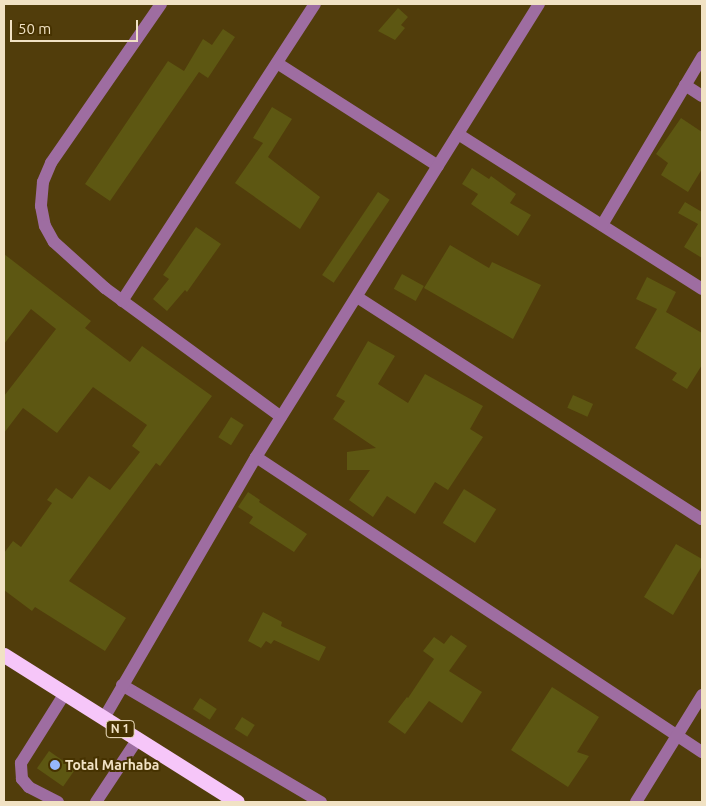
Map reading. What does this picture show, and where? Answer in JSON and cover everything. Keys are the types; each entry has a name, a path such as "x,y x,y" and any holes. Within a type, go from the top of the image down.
{"highway":[{"name":"N 1","path":"6,660 65,693 237,802"}],"street":[{"path":"161,4 51,163 43,182 41,206 45,226 54,242 122,301 281,417"},
{"path":"122,301 315,4"},
{"path":"104,718 256,457 539,4"},
{"path":"602,225 702,57"},
{"path":"278,63 438,166"},
{"path":"685,85 702,96"},
{"path":"458,134 702,289"},
{"path":"357,297 702,519"},
{"path":"256,457 702,752"},
{"path":"122,685 321,802"},
{"path":"58,802 29,787 22,779 21,763 65,693"},
{"path":"636,802 702,696"},
{"path":"96,802 137,740"}],"building":[{"path":"398,8 408,17 401,25 405,28 395,40 378,31"},
{"path":"223,29 235,37 208,78 199,72 110,201 85,184 168,61 184,71 203,39 212,45"},
{"path":"272,107 292,119 268,157 320,197 300,229 235,183 263,143 253,138"},
{"path":"681,118 702,132 702,169 688,192 661,175 668,163 656,154"},
{"path":"472,168 489,179 491,176 516,194 510,203 531,215 518,236 471,204 478,194 462,184"},
{"path":"378,192 390,200 334,283 322,275"},
{"path":"685,202 702,212 702,258 684,247 698,224 678,213"},
{"path":"196,227 221,244 187,292 185,290 167,311 153,299 169,279 163,275"},
{"path":"450,245 489,268 492,262 541,285 513,339 424,288"},
{"path":"4,254 91,321 85,328 130,362 142,346 212,396 160,466 156,463 69,581 126,618 105,651 35,607 32,611 4,590 4,553 13,541 21,547 52,503 47,500 56,488 72,499 89,476 110,490 140,452 132,446 147,425 93,387 57,433 23,408 4,433 4,396 56,329 31,309 4,344"},
{"path":"402,274 424,286 416,301 394,289"},
{"path":"647,277 676,292 666,312 702,333 702,365 687,389 672,380 677,373 635,348 657,309 636,299"},
{"path":"368,341 395,356 378,384 408,403 425,374 483,406 470,429 483,437 448,490 435,482 415,514 387,496 373,517 349,500 370,470 347,470 347,452 376,448 333,419 345,401 336,396"},
{"path":"573,395 593,404 587,417 567,408"},
{"path":"231,417 244,425 231,445 218,437"},
{"path":"464,489 496,509 475,543 443,523"},
{"path":"248,492 260,500 259,502 307,534 294,552 249,523 253,517 238,507"},
{"path":"676,544 702,559 702,566 673,615 644,597"},
{"path":"263,612 282,622 281,626 326,647 319,661 274,640 271,644 266,641 261,648 248,641"},
{"path":"451,635 467,646 449,671 482,692 462,723 429,701 405,734 388,722 408,698 434,659 423,651 434,637 444,644"},
{"path":"552,687 599,717 577,752 589,756 568,787 511,750"},
{"path":"200,698 217,709 210,720 193,709"},
{"path":"242,717 255,725 247,737 235,729"},
{"path":"49,751 75,769 63,787 37,768"}],"place":[{"name":"Total Marhaba","path":"55,765"}]}
